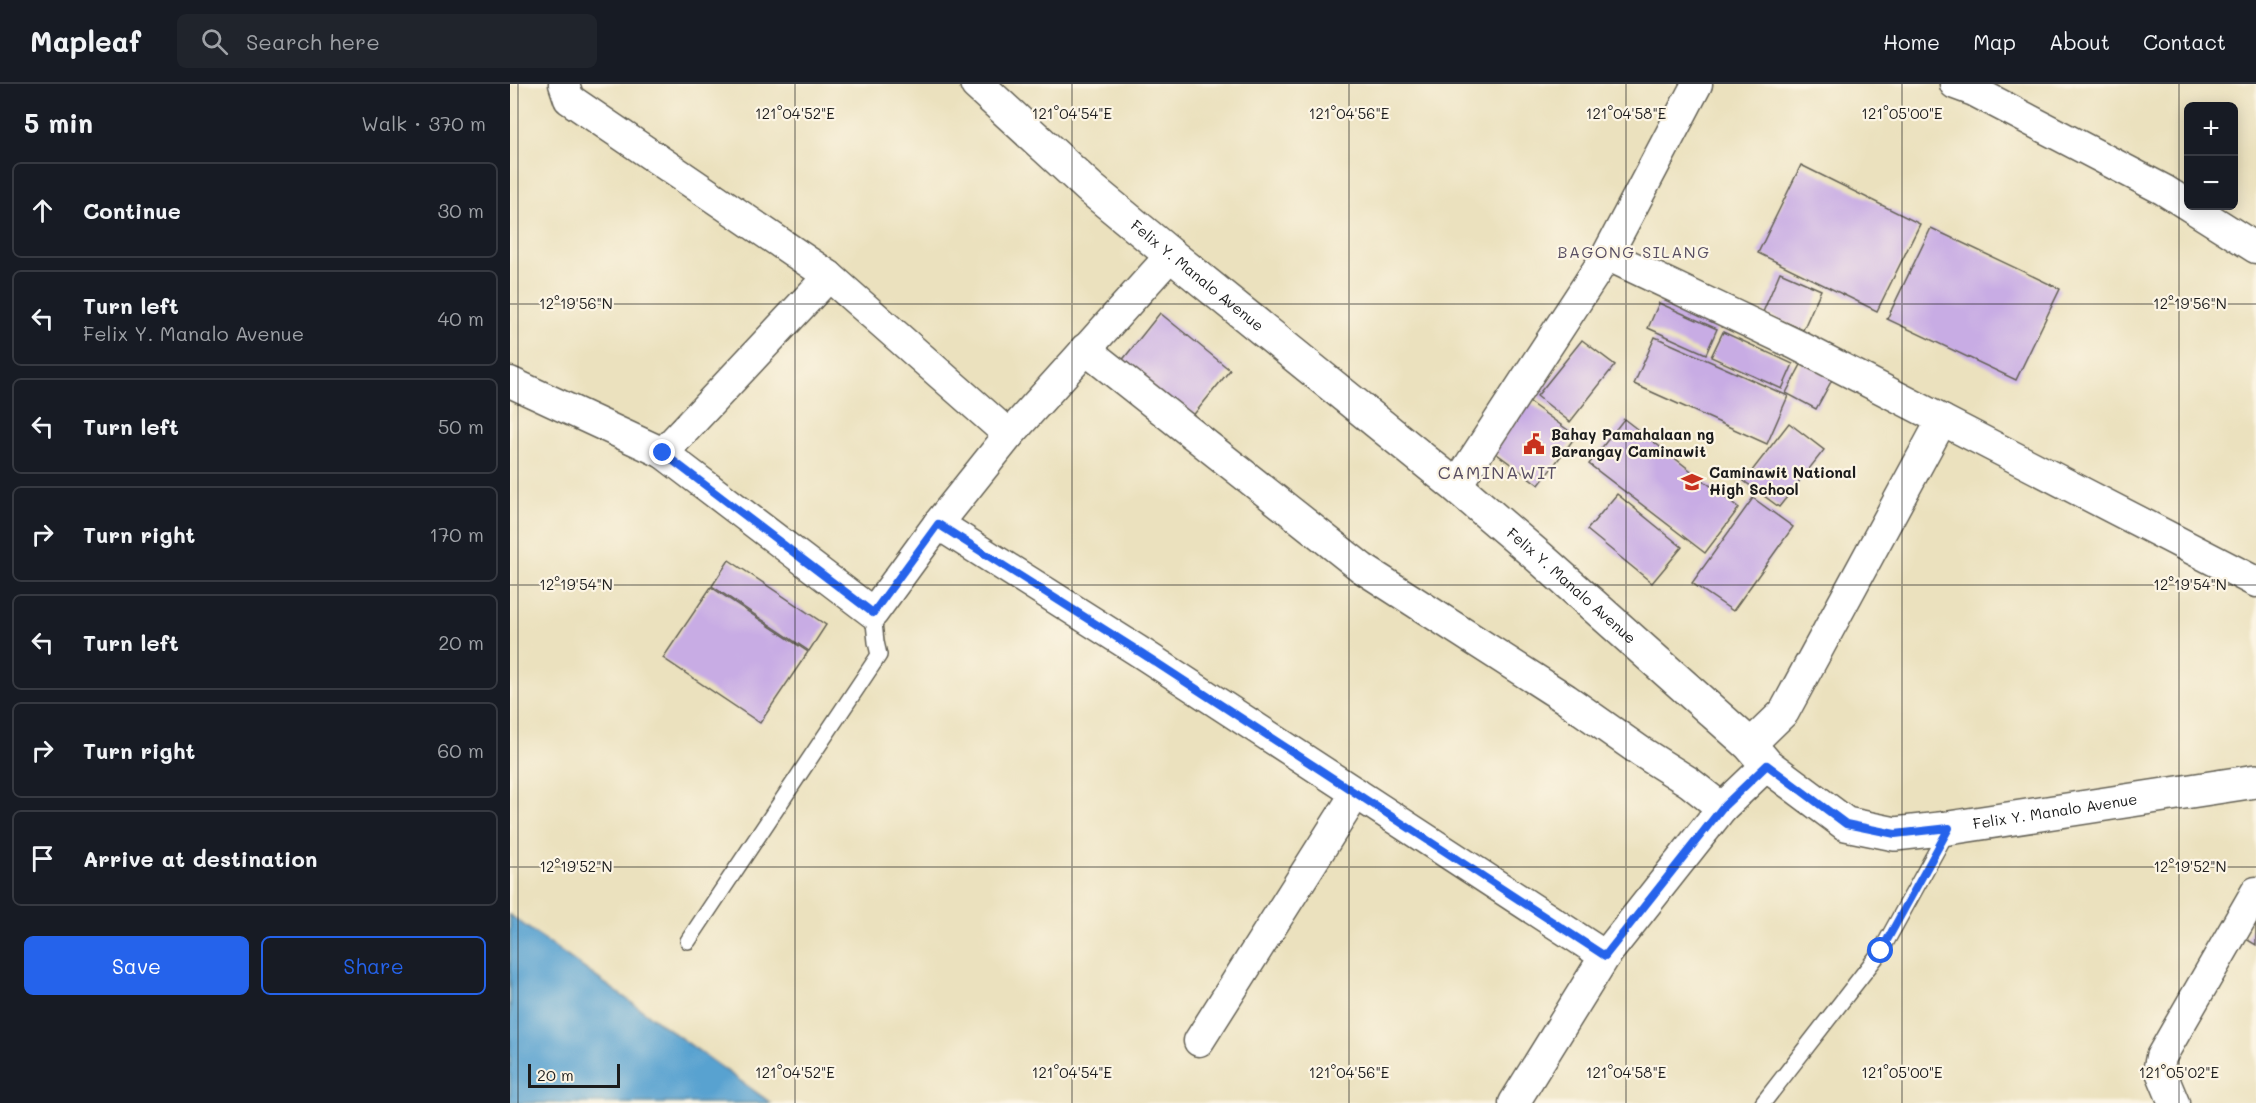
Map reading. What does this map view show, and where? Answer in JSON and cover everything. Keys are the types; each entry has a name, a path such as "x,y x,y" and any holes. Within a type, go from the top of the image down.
{"main road":[{"name":"Felix Y. Manalo Avenue","path":"977,84 1090,188 1456,486 1539,557 1758,755 1846,824 1895,834 1949,828 2256,781"}],"street":[{"path":"564,84 569,99 829,276 1009,435"},
{"path":"1456,486 1607,255 1697,84"},
{"path":"1955,84 1974,91 2163,190 2256,248"},
{"path":"510,382 663,453 873,613 938,524 1009,435 1171,255"},
{"path":"1607,255 1795,344 2256,582"},
{"path":"663,453 829,276"},
{"path":"1085,349 1362,568 1566,699 1689,782 1722,808"},
{"path":"1514,1103 1605,956 1722,808 1758,755 1784,712 1942,420"},
{"path":"938,524 1605,956"},
{"path":"1198,1041 1356,793"},
{"path":"2174,1103 2158,1067 2160,1057 2256,892"}],"lane":[{"path":"688,941 879,655 873,613"},
{"path":"1763,1103 1881,951 1949,828"}],"water":[{"path":"510,915 771,1103 510,1103"}],"building":[{"path":"1801,165 1920,224 1877,311 1758,253"},
{"path":"1931,228 2060,289 2016,380 1887,319"},
{"path":"1780,272 1821,290 1803,330 1763,312"},
{"path":"1659,303 1717,329 1706,354 1648,328"},
{"path":"1160,313 1230,370 1187,423 1117,367"},
{"path":"1723,332 1793,364 1782,389 1711,357"},
{"path":"1655,337 1788,396 1767,444 1634,384"},
{"path":"1582,340 1615,365 1570,422 1537,396"},
{"path":"1803,361 1833,378 1816,409 1786,393"},
{"name":"Bahay Pamahalaan ng Barangay Caminawit","path":"1529,402 1576,436 1539,485 1493,451"},
{"path":"1624,419 1739,508 1705,553 1589,464"},
{"path":"1789,423 1824,450 1779,507 1744,481"},
{"path":"1617,494 1682,547 1652,583 1587,530"},
{"path":"1753,498 1793,527 1733,611 1692,583"},
{"path":"729,560 826,625 809,651 712,586"},
{"path":"711,587 808,652 760,723 663,658"},
{"path":"2256,922 2256,945 2246,939"}],"place":[{"name":"Bahay Pamahalaan ng Barangay Caminawit","path":"1534,444"},
{"name":"Caminawit National High School","path":"1692,482"}],"district":[{"name":"BAGONG SILANG","path":"1634,252"},
{"name":"CAMINAWIT","path":"1498,473"}],"route":[{"path":"663,453 873,613 938,524 1143,654 1605,956 1722,808 1767,765 1846,824 1895,834 1949,828 1881,951"}]}
